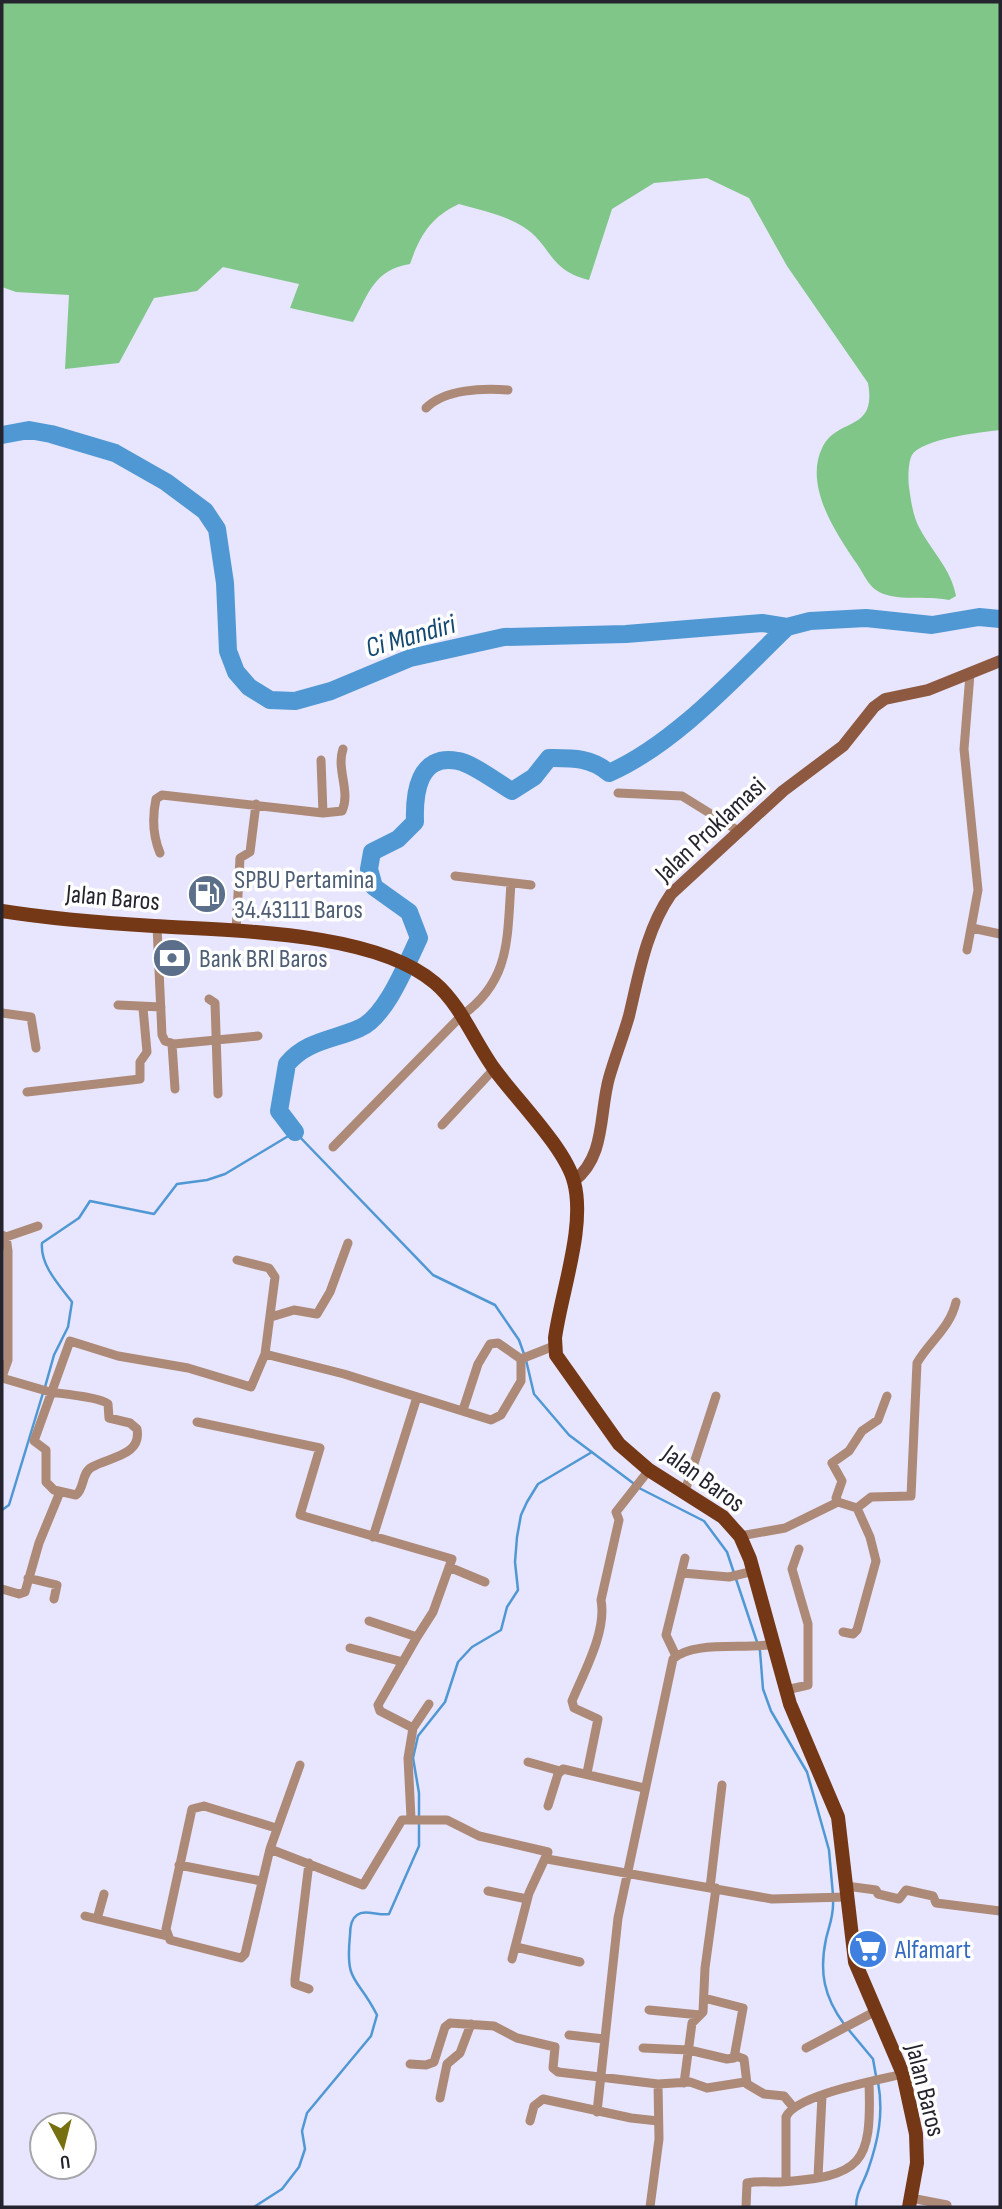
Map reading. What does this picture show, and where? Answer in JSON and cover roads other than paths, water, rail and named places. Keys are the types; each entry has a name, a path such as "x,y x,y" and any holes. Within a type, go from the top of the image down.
{"main road":[{"name":"Jalan Baros","path":"2,911 236,931 333,943 387,956 417,970 437,984 461,1016"},
{"path":"461,1016 494,1069 547,1137 574,1181 577,1201 575,1223 554,1346"},
{"name":"Jalan Baros","path":"554,1346 559,1361 645,1474 685,1491 723,1517 740,1535 744,1574 786,1690 838,1817 844,1894 855,1962 903,2074 916,2134 917,2164 910,2203"}],"street":[{"path":"426,408 432,402 450,395 492,388 508,390"},
{"name":"Jalan Proklamasi","path":"574,1181 586,1172 595,1158 609,1079 628,1019 645,947 660,911 678,887 783,791 843,746 885,699 928,690 1000,661"},
{"path":"967,950 977,877 964,749 970,674"},
{"path":"160,853 153,813 159,796 323,813 342,811 344,807 340,757 343,749"},
{"path":"321,760 323,813"},
{"path":"618,793 682,796 740,832"},
{"path":"236,931 240,858 250,852 256,804"},
{"path":"455,876 531,885"},
{"path":"333,1147 461,1016 483,997 497,977 506,956 511,883"},
{"path":"157,926 162,1035 165,1041 172,1044 258,1037"},
{"path":"972,928 1000,934"},
{"path":"209,999 215,1001 218,1094"},
{"path":"118,1005 161,1007"},
{"path":"27,1092 140,1079 141,1059 147,1052 143,1008"},
{"path":"2,1013 30,1015 36,1048"},
{"path":"172,1044 175,1089"},
{"path":"442,1125 494,1069"},
{"path":"38,1226 4,1236 8,1355 2,1378 48,1391 105,1401 108,1417 130,1423 138,1434 138,1440 128,1452 115,1455 104,1464 90,1469 80,1493 60,1492 46,1482 46,1450 34,1442 48,1391 70,1341 118,1356 188,1368 251,1387 265,1354 276,1284 274,1273 269,1268 237,1260"},
{"path":"271,1317 294,1310 317,1314 330,1292 348,1244"},
{"path":"857,1508 871,1497 912,1494 917,1363 926,1347 947,1326 957,1302"},
{"path":"463,1410 478,1364 489,1344 498,1343 525,1356 554,1346"},
{"path":"265,1354 491,1420 498,1418 520,1381 525,1356"},
{"path":"685,1491 716,1396"},
{"path":"838,1502 836,1498 842,1481 832,1463 849,1451 862,1431 878,1420 887,1396"},
{"path":"373,1537 417,1397"},
{"path":"197,1422 320,1448 300,1516 452,1559 433,1612 378,1709 413,1728"},
{"path":"587,1773 598,1719 572,1705 603,1613 601,1600 619,1520 616,1512 645,1474"},
{"path":"2,1589 23,1594 45,1525 60,1492"},
{"path":"740,1535 785,1528 838,1502 857,1508 870,1536 876,1562 857,1630 853,1634 843,1632"},
{"path":"786,1690 808,1685 808,1624 792,1569 799,1549"},
{"path":"597,2112 618,1918 644,1788 676,1657 666,1635 685,1558"},
{"path":"449,1567 485,1581"},
{"path":"682,1573 744,1574"},
{"path":"28,1578 57,1585 54,1599"},
{"path":"369,1621 417,1637"},
{"path":"676,1657 704,1648 770,1645"},
{"path":"350,1648 403,1662"},
{"path":"414,1819 408,1758 413,1728 429,1704"},
{"path":"528,1762 560,1771 587,1773 644,1788"},
{"path":"85,1916 241,1958 245,1954 276,1828 300,1765"},
{"path":"548,1806 560,1771"},
{"path":"684,2083 692,2023 700,2015 704,1998 722,1786"},
{"path":"167,1936 192,1809 199,1807 276,1828"},
{"path":"270,1849 363,1885 400,1822 414,1819 447,1820 486,1838 547,1849 547,1859 527,1899 512,1959"},
{"path":"547,1859 772,1899 827,1898 876,1890 878,1894 899,1899 906,1890 933,1896 936,1903 1000,1912"},
{"path":"309,1863 295,1979 295,1984 309,1989"},
{"path":"179,1865 261,1881"},
{"path":"488,1891 527,1899"},
{"path":"97,1919 104,1894"},
{"path":"516,1947 580,1962"},
{"path":"704,1998 742,2006 736,2056"},
{"path":"649,2011 700,2015"},
{"path":"806,2049 876,2011"},
{"path":"440,2098 447,2064 460,2053 471,2024"},
{"path":"410,2064 426,2065 434,2062 446,2025 500,2027 517,2038 555,2047 555,2071 599,2079 658,2084 684,2083 710,2088 745,2082 764,2094 784,2096 794,2108"},
{"path":"569,2035 604,2039"},
{"path":"643,2048 689,2050 727,2059 736,2056 745,2061 745,2082"},
{"path":"786,2181 786,2117 794,2108 822,2096 903,2074"},
{"path":"746,2207 747,2183 786,2181 848,2171 861,2158 868,2134 870,2082"},
{"path":"650,2207 658,2120 658,2084"},
{"path":"818,2177 822,2096"},
{"path":"530,2121 534,2106 543,2099 597,2112 658,2120"},
{"path":"910,2203 947,2205"}],"waterway":[{"name":"Ci Mandiri","path":"2,435 29,430 115,453 166,482 205,511 217,529 225,583 228,651 236,672 249,687 270,700 295,701 331,691 410,658 504,637 626,634 762,623 787,627 810,621 866,618 932,625 979,617 1000,619"},
{"path":"295,1132 279,1111 287,1064 312,1045 370,1022 395,988 419,938 409,912 374,887 369,869 372,852 398,839 415,822 418,788 427,769 434,763 445,760 458,761 478,769 512,791 534,777 549,758 588,761 609,773 634,760 681,727 787,627"},
{"path":"45,1387 54,1355 68,1327 72,1302 47,1267 42,1243 79,1218 90,1201 154,1214 177,1184 207,1180 225,1174 295,1132 433,1275 495,1305 519,1340 524,1354"},
{"path":"526,1360 534,1394 569,1435 641,1489 704,1521 727,1552 760,1651 763,1689 771,1711 807,1772 829,1850 833,1895"},
{"path":"2,1510 9,1505 43,1393"},
{"path":"254,2207 282,2189 299,2167 305,2149 302,2131 307,2113 371,2036 377,2015 351,1972 351,1927 353,1919 360,1913 389,1914 419,1846 419,1793 413,1758 418,1736 445,1702 458,1662 472,1647 501,1630 507,1607 518,1590 515,1562 521,1515 538,1484 592,1452"},
{"path":"833,1901 823,1973 832,2004 844,2024"},
{"path":"848,2029 873,2059 876,2076"},
{"path":"856,2207 858,2193 877,2138 880,2116 878,2082"}],"place":[{"name":"SPBU Pertamina 34.43111 Baros","path":"207,894"},
{"name":"Bank BRI Baros","path":"172,958"},
{"name":"Alfamart","path":"868,1949"}]}
